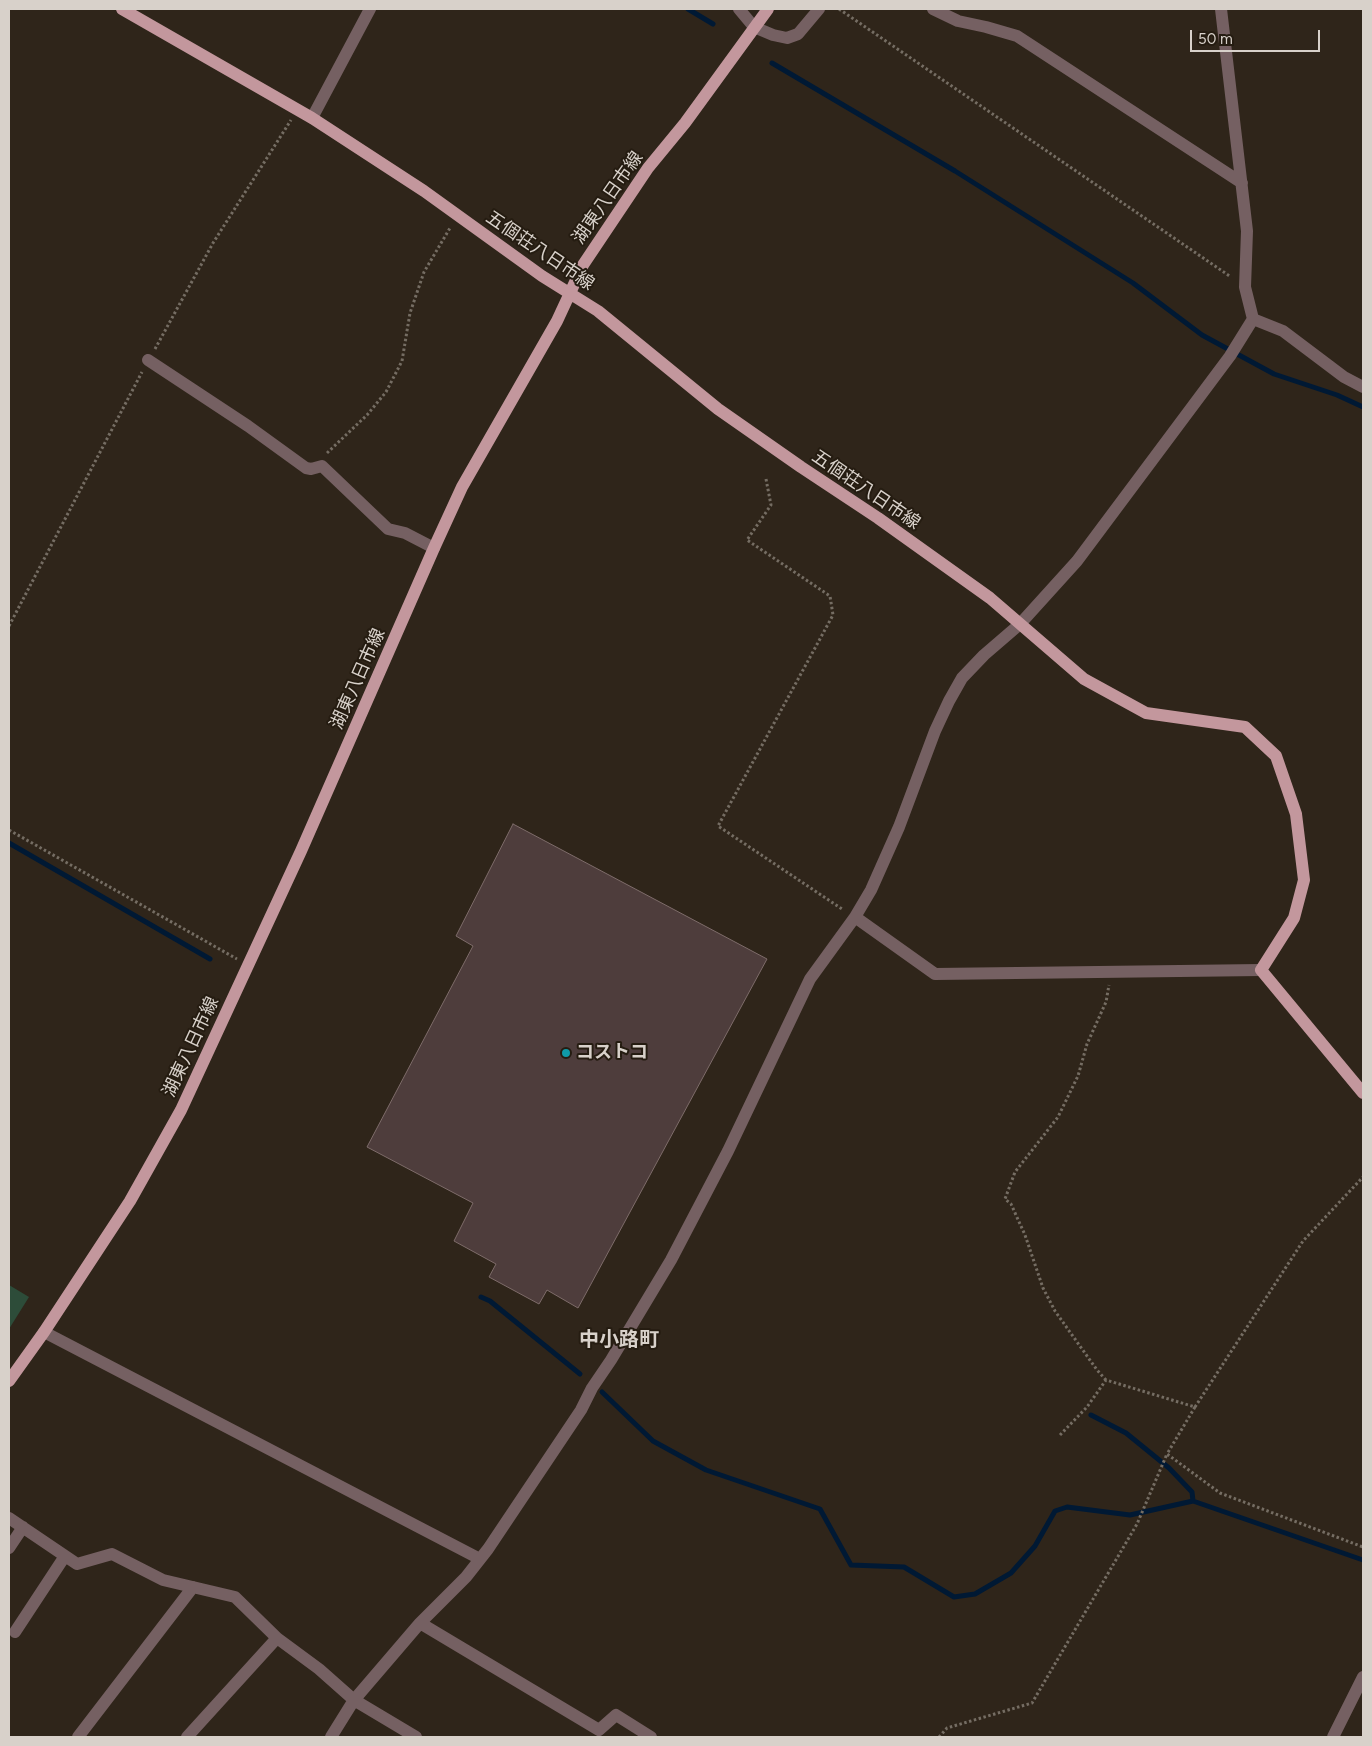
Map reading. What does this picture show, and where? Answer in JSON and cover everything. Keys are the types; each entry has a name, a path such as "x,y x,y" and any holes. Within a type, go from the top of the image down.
{"main road":[{"name":"五個荘八日市線","path":"122,9 312,118 424,191 542,276 598,311 718,409 990,598 1084,679 1146,713 1245,727 1276,756 1296,814 1304,880 1294,918 1261,970"},
{"name":"湖東八日市線","path":"9,1380 44,1332 130,1201 180,1110 249,965 462,487 557,321 583,265 648,168 685,123 768,9"},
{"path":"1261,970 1363,1093"}],"street":[{"path":"312,118 370,9"},
{"path":"739,9 754,27 773,35 787,38 798,34 819,9"},
{"path":"933,9 958,22 986,27 1017,36 1242,183"},
{"path":"331,1737 354,1700 420,1623 466,1577 480,1559 581,1410 592,1388 671,1260 728,1151 810,979 855,917 871,890 885,861 935,731 962,678 984,655 1020,624 1078,561 1230,356 1253,320 1245,287 1247,230 1221,9"},
{"path":"1253,320 1283,331 1344,377 1363,387"},
{"path":"148,360 248,426 306,468 311,469 322,466 388,529 405,534 434,548"},
{"path":"855,917 935,974 1261,970"},
{"path":"44,1332 480,1559"},
{"path":"9,1518 77,1564 112,1554 163,1580 235,1597 277,1638 319,1669 354,1700 416,1737"},
{"path":"9,1548 23,1527"},
{"path":"15,1632 65,1556"},
{"path":"78,1737 193,1587"},
{"path":"420,1623 599,1730 616,1715 651,1737"},
{"path":"187,1737 277,1638"},
{"path":"1333,1737 1363,1676"}],"path":[{"path":"839,9 1245,287"},
{"path":"311,469 367,415 386,392 402,361 410,313 424,272 458,216"},
{"path":"766,480 770,505 747,540 830,596 833,615 718,826 842,909"},
{"path":"9,830 249,965"},
{"path":"1111,972 1106,1002 1087,1044 1078,1076 1058,1117 1015,1172 1005,1199 1012,1204 1026,1235 1043,1288 1055,1311 1106,1380 1195,1407"},
{"path":"939,1737 947,1728 1032,1703 1137,1524 1167,1454 1195,1407 1303,1241 1363,1177"},
{"path":"1060,1435 1087,1407 1106,1380"},
{"path":"1167,1454 1220,1493 1363,1547"}],"green space":[{"path":"9,1285 29,1297 9,1329"}],"building":[{"name":"コストコ","path":"513,824 767,959 578,1308 547,1290 539,1304 489,1277 496,1264 454,1241 473,1203 367,1147 473,946 456,936"}],"waterway":[{"path":"688,9 713,24"},
{"path":"772,63 955,171 1133,283 1202,335 1274,374 1337,395 1363,407"},
{"path":"9,843 210,959"},
{"path":"481,1297 490,1301 580,1374"},
{"path":"602,1392 653,1441 706,1470 820,1509 851,1565 904,1567 954,1597 975,1594 1011,1573 1035,1546 1055,1511 1067,1507 1130,1515 1193,1501 1363,1560"},
{"path":"1091,1415 1126,1433 1169,1468 1192,1492 1193,1501"}],"place":[{"name":"コストコ","path":"566,1053"}],"district":[{"name":"中小路町","path":"619,1340"}]}
